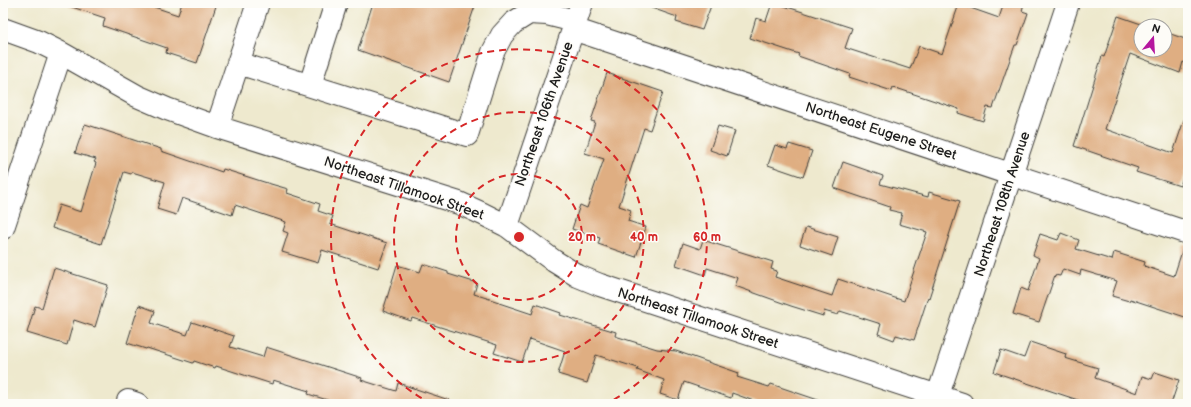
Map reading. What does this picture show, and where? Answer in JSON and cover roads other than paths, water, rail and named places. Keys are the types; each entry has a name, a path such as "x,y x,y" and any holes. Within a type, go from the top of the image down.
{"street":[{"path":"217,127 258,3"},
{"path":"238,63 310,86 336,3"},
{"name":"Northeast 108th Avenue","path":"936,400 1068,3"},
{"name":"Northeast Eugene Street","path":"310,86 467,135 493,52 502,35 513,22 530,14 547,14 577,18 1012,174 1188,233"},
{"name":"Northeast 106th Avenue","path":"507,226 577,18"},
{"name":"Northeast Tillamook Street","path":"3,29 39,42 137,96 166,109 217,127 458,203 507,226 578,276 600,285 936,400 962,404"},
{"path":"3,228 61,53"}]}
